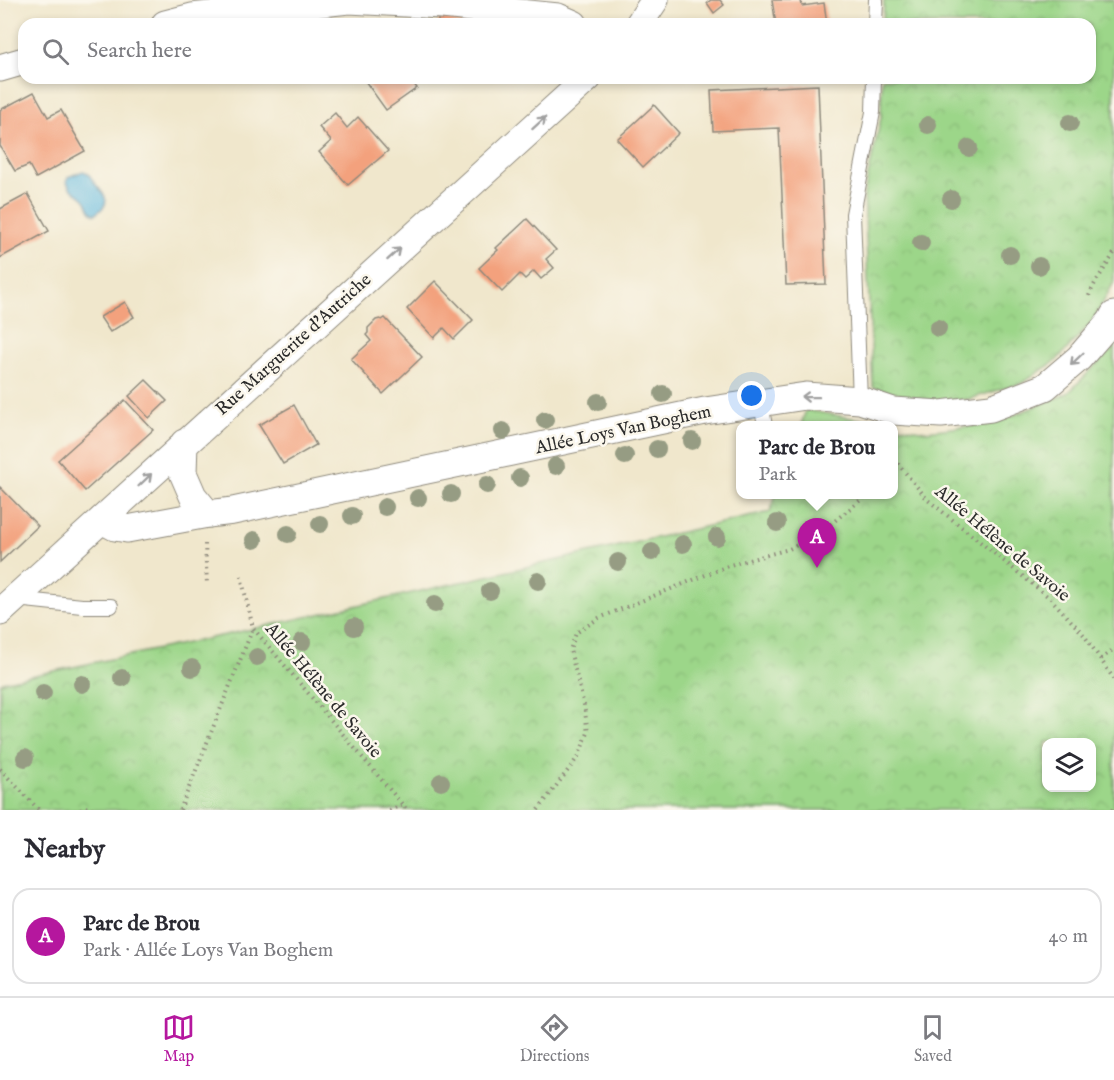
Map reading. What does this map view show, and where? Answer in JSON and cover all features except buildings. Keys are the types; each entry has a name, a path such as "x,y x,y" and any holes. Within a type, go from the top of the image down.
{"street":[{"path":"188,18 349,0 442,5 560,18"},
{"path":"643,18 655,0"},
{"path":"0,68 18,63"},
{"name":"Rue Marguerite d'Autriche","path":"7,606 581,84"},
{"name":"Allée Loys Van Boghem","path":"102,520 115,527 127,529 234,511 705,411 763,415 806,396 860,400 893,411 941,414 991,408 1045,387 1078,358 1112,321 1102,310"},
{"path":"184,443 183,473 193,496 208,514"}],"lane":[{"path":"875,18 876,0"},
{"path":"860,400 853,214 873,112 874,84"},
{"path":"7,606 111,606"}],"path":[{"path":"1102,310 1088,298 1094,282 1106,268 1114,253"},
{"name":"Allée Hélène de Savoie","path":"898,464 928,500 1051,599 1084,634 1114,679"},
{"path":"538,810 578,757 588,733 584,705 570,650 576,633 599,618 730,565 789,549 816,536 863,499"},
{"path":"207,584 204,532 208,514"},
{"name":"Allée Hélène de Savoie","path":"241,576 254,628 405,808"},
{"path":"180,810 254,628"},
{"path":"1101,659 1114,649"},
{"path":"0,769 39,810"},
{"path":"81,810 84,807 106,810"},
{"path":"389,810 405,808"}],"green space":[{"path":"884,0 1114,0 1114,282 1093,321 1056,361 1022,383 969,399 932,403 873,387 864,194 881,118 882,84 1096,84 1096,18 883,18"},
{"path":"1114,347 1114,810 0,810 0,684 2,682 230,634 770,512 775,499 898,499 898,426 926,431 995,423 1068,393"},
{"path":"806,410 869,421 802,421"}],"water":[{"path":"83,171 89,175 105,198 105,206 95,214 67,182 68,177"}],"place":[{"name":"Parc de Brou","path":"817,568"}]}
